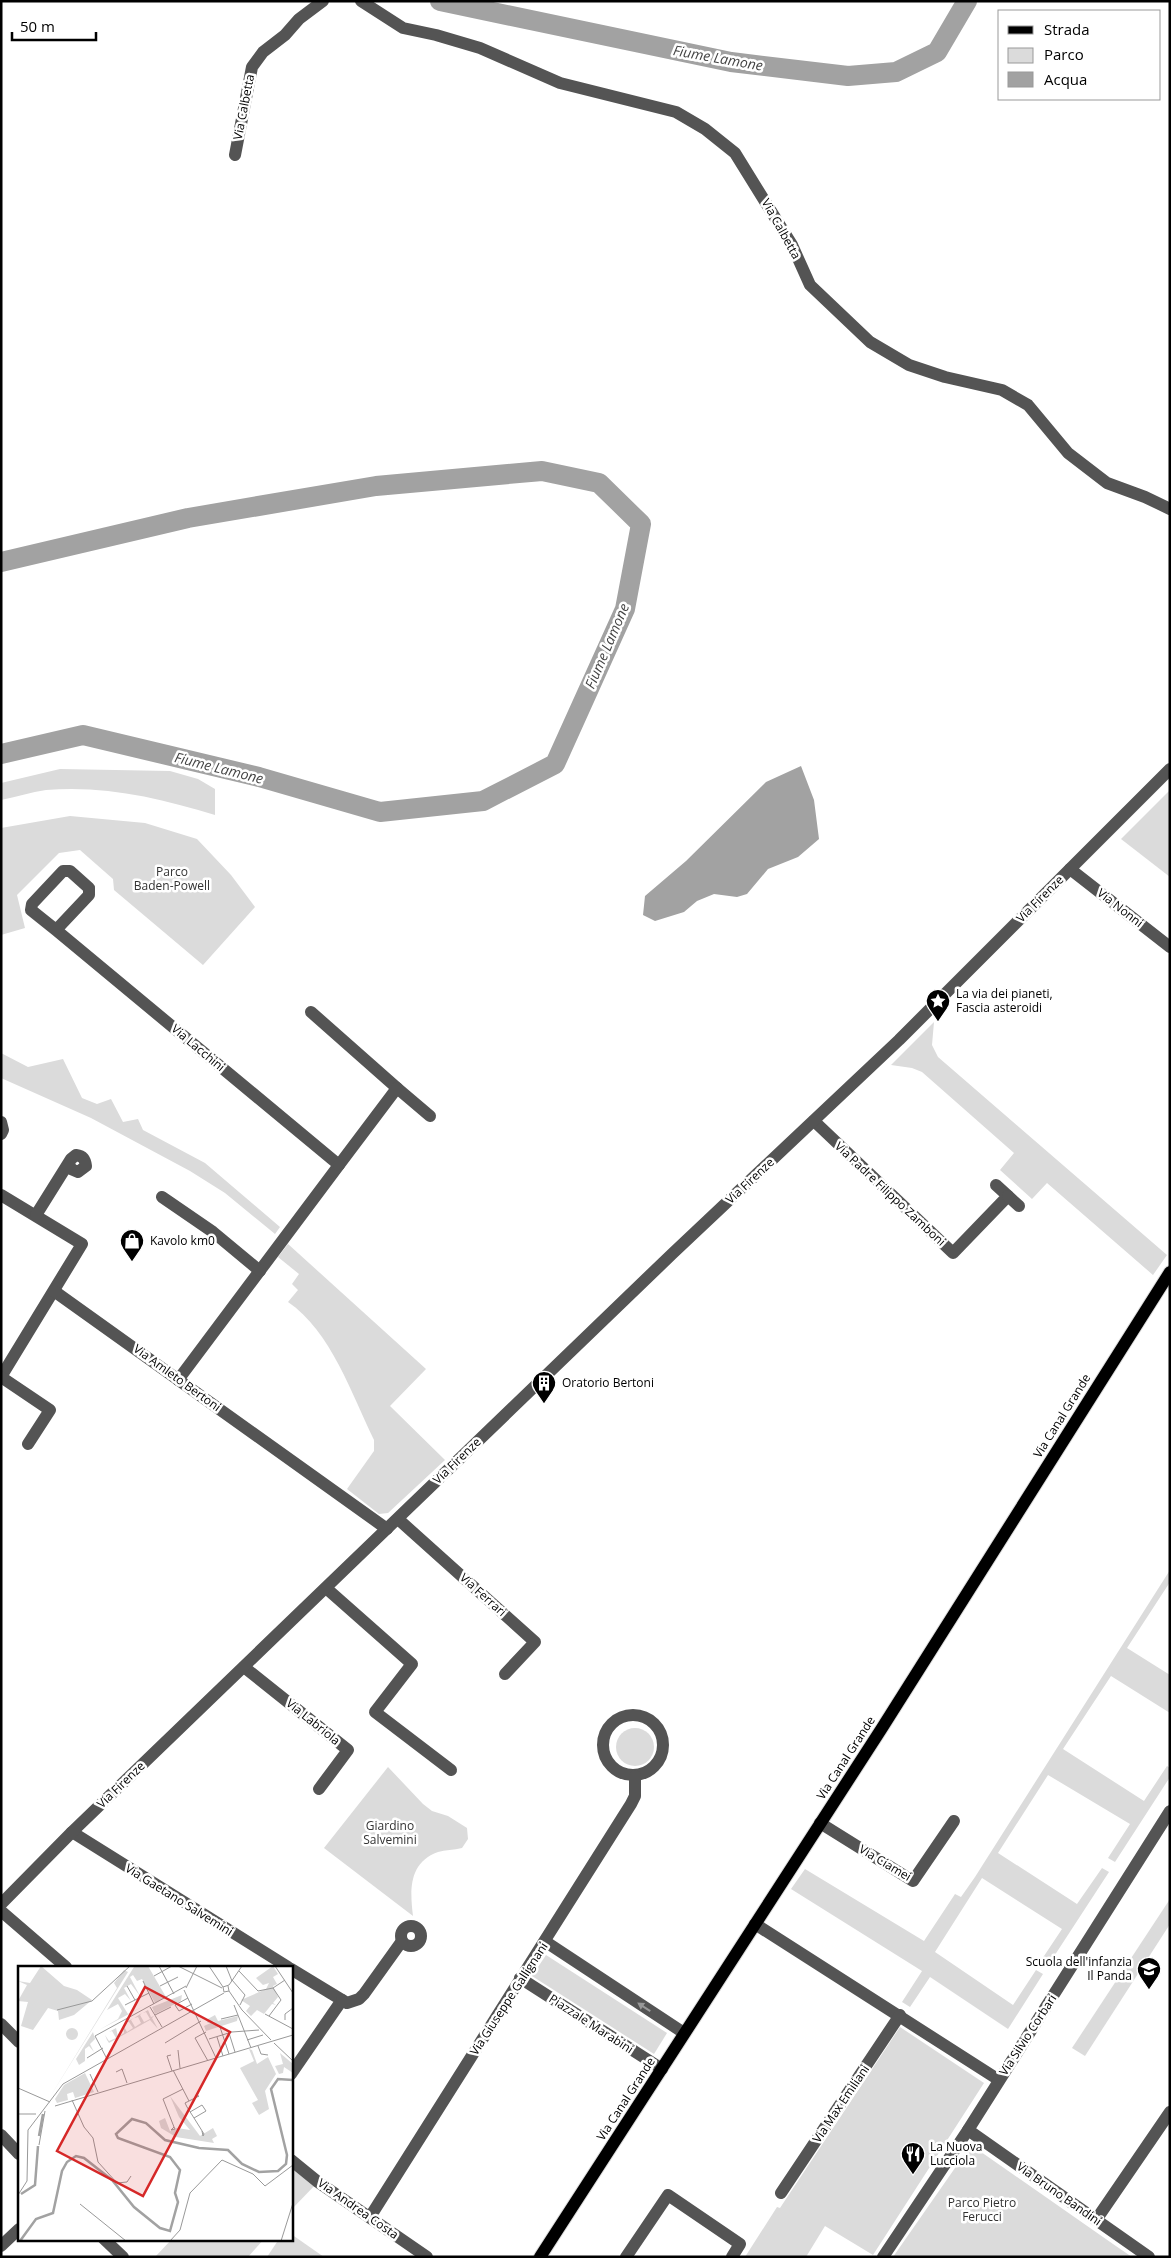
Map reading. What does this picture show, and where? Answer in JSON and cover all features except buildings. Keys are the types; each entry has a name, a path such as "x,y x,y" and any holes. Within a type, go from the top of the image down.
{"main road":[{"name":"Via Canal Grande","path":"540,2257 756,1924 1169,1273"}],"street":[{"name":"Via Calbetta","path":"235,155 252,67 263,52 285,34 299,19 323,1"},
{"name":"Via Calbetta","path":"361,1 403,28 480,48 560,83 676,112 705,129 735,154 792,244 810,285 870,342 909,365 1002,390 1028,405 1068,453 1107,483 1145,496 1170,509"},
{"name":"Via Firenze","path":"1,1904 72,1832 636,1288 899,1040 1170,770"},
{"name":"Via Nonni","path":"1070,869 1170,947"},
{"name":"Via Lacchini","path":"56,930 89,895 88,888 70,871 63,871 32,904 31,910 339,1165"},
{"path":"311,1012 430,1116"},
{"path":"178,1380 397,1088"},
{"name":"Via Padre Filippo Zamboni","path":"814,1121 953,1253 1008,1196"},
{"path":"1,1122 3,1130 1,1134"},
{"path":"36,1215 69,1163"},
{"path":"996,1185 1019,1206"},
{"path":"1,1195 82,1244 1,1377 50,1410 28,1444"},
{"path":"162,1197 213,1232 260,1271"},
{"name":"Via Amleto Bertoni","path":"54,1291 388,1529"},
{"name":"Via Ferrari","path":"398,1519 535,1642 505,1674"},
{"path":"326,1588 412,1664 375,1712 451,1770"},
{"name":"Via Labriola","path":"244,1667 348,1750 319,1789"},
{"path":"633,1715 643,1717 652,1722 659,1730 663,1740 660,1760 653,1768 635,1776 617,1771 610,1764 603,1746 608,1728 615,1721 633,1715"},
{"name":"Via Giuseppe Gallignani","path":"370,2218 520,1978 546,1942 631,1804 636,1787 635,1776"},
{"name":"Via Silvio Corbari","path":"883,2257 968,2130 1170,1812"},
{"name":"Via Ciamei","path":"820,1823 913,1882 954,1821"},
{"name":"Via Gaetano Salvemini","path":"72,1832 286,1966"},
{"path":"1,1911 65,1966"},
{"path":"756,1924 999,2080"},
{"path":"292,1970 347,2003 359,1999 402,1941"},
{"path":"546,1942 684,2033"},
{"name":"Piazzale Marabini","path":"520,1978 662,2069"},
{"path":"292,2073 342,2000"},
{"name":"Via Max Emiliani","path":"781,2193 900,2015"},
{"path":"1,2024 18,2041"},
{"path":"1096,2220 1170,2112"},
{"name":"Via Bruno Bandini","path":"968,2130 1149,2257"},
{"path":"1,2135 18,2153"},
{"name":"Via Andrea Costa","path":"292,2161 318,2182 427,2257"},
{"path":"626,2257 668,2195 740,2244 732,2257"},
{"path":"2,2245 18,2230"},
{"path":"105,2240 123,2257"}],"green space":[{"path":"60,769 170,771 198,779 215,789 215,815 153,798 89,789 46,790 1,800 1,783"},
{"path":"1170,790 1170,877 1121,839"},
{"name":"Parco Baden-Powell","path":"70,816 145,823 197,839 231,875 255,907 203,965 114,890 113,879 80,850 59,853 17,895 25,928 1,935 1,828"},
{"path":"934,1022 932,1045 938,1057 1167,1255 1153,1275 1047,1183 1032,1199 1000,1170 1014,1153 922,1072 912,1068 891,1065"},
{"path":"1,1053 28,1067 63,1059 82,1098 97,1104 111,1099 123,1122 138,1119 143,1130 205,1163 280,1227 275,1234 225,1193 190,1171 91,1118 1,1078"},
{"path":"288,1244 426,1369 390,1406 445,1460 388,1513 379,1514 347,1489 374,1451 374,1440 339,1365 328,1347 303,1314 288,1302 298,1290 292,1284 299,1274 278,1257"},
{"path":"1170,1570 1170,1582 1127,1648 1170,1675 1170,1713 1111,1676 1063,1749 1144,1801 1167,1766 1170,1768 1170,1777 1115,1862 1108,1858 1130,1824 1048,1775 998,1853 1077,1904 1102,1868 1109,1872 1049,1964 1042,1959 1062,1929 982,1878 935,1952 1013,2005 1036,1970 1043,1974 1008,2029 930,1977 910,2007 902,2002 922,1971 791,1889 805,1869 924,1941 955,1894 961,1897 975,1877"},
{"path":"635,1728 648,1734 654,1747 648,1760 635,1766 622,1760 616,1747 622,1734"},
{"name":"Giardino Salvemini","path":"388,1767 432,1811 448,1816 467,1828 468,1839 462,1848 438,1852 428,1857 416,1870 411,1897 413,1916 324,1848"},
{"path":"1170,1899 1170,1924 1085,2056 1072,2048"},
{"path":"546,1955 667,2033 654,2054 532,1976"},
{"path":"900,2027 984,2083 873,2255 825,2226 806,2257 745,2257 777,2207 780,2208"},
{"name":"Parco Pietro Ferucci","path":"971,2145 1113,2244 1132,2257 893,2257"},
{"path":"292,2161 318,2182 292,2209"},
{"path":"292,2235 324,2257 267,2257 278,2240 292,2240"},
{"path":"171,2240 263,2240 248,2257 155,2257"}],"water":[{"path":"801,766 814,800 819,839 798,857 768,869 747,894 737,897 714,894 697,901 684,912 655,921 643,915 645,896 686,861 766,782"}],"waterway":[{"name":"Fiume Lamone","path":"440,1 731,62 848,76 896,72 937,52 967,1"},
{"name":"Fiume Lamone","path":"1,562 188,518 376,486 542,471 599,483 641,524 625,609 555,764 483,801 380,812 259,777 83,735 1,754"}],"place":[{"name":"La via dei pianeti, Fascia asteroidi","path":"938,1022"},
{"name":"Kavolo km0","path":"132,1262"},
{"name":"Oratorio Bertoni","path":"544,1404"},
{"name":"Scuola dell'infanzia Il Panda","path":"1149,1990"},
{"name":"La Nuova Lucciola","path":"913,2175"}]}
